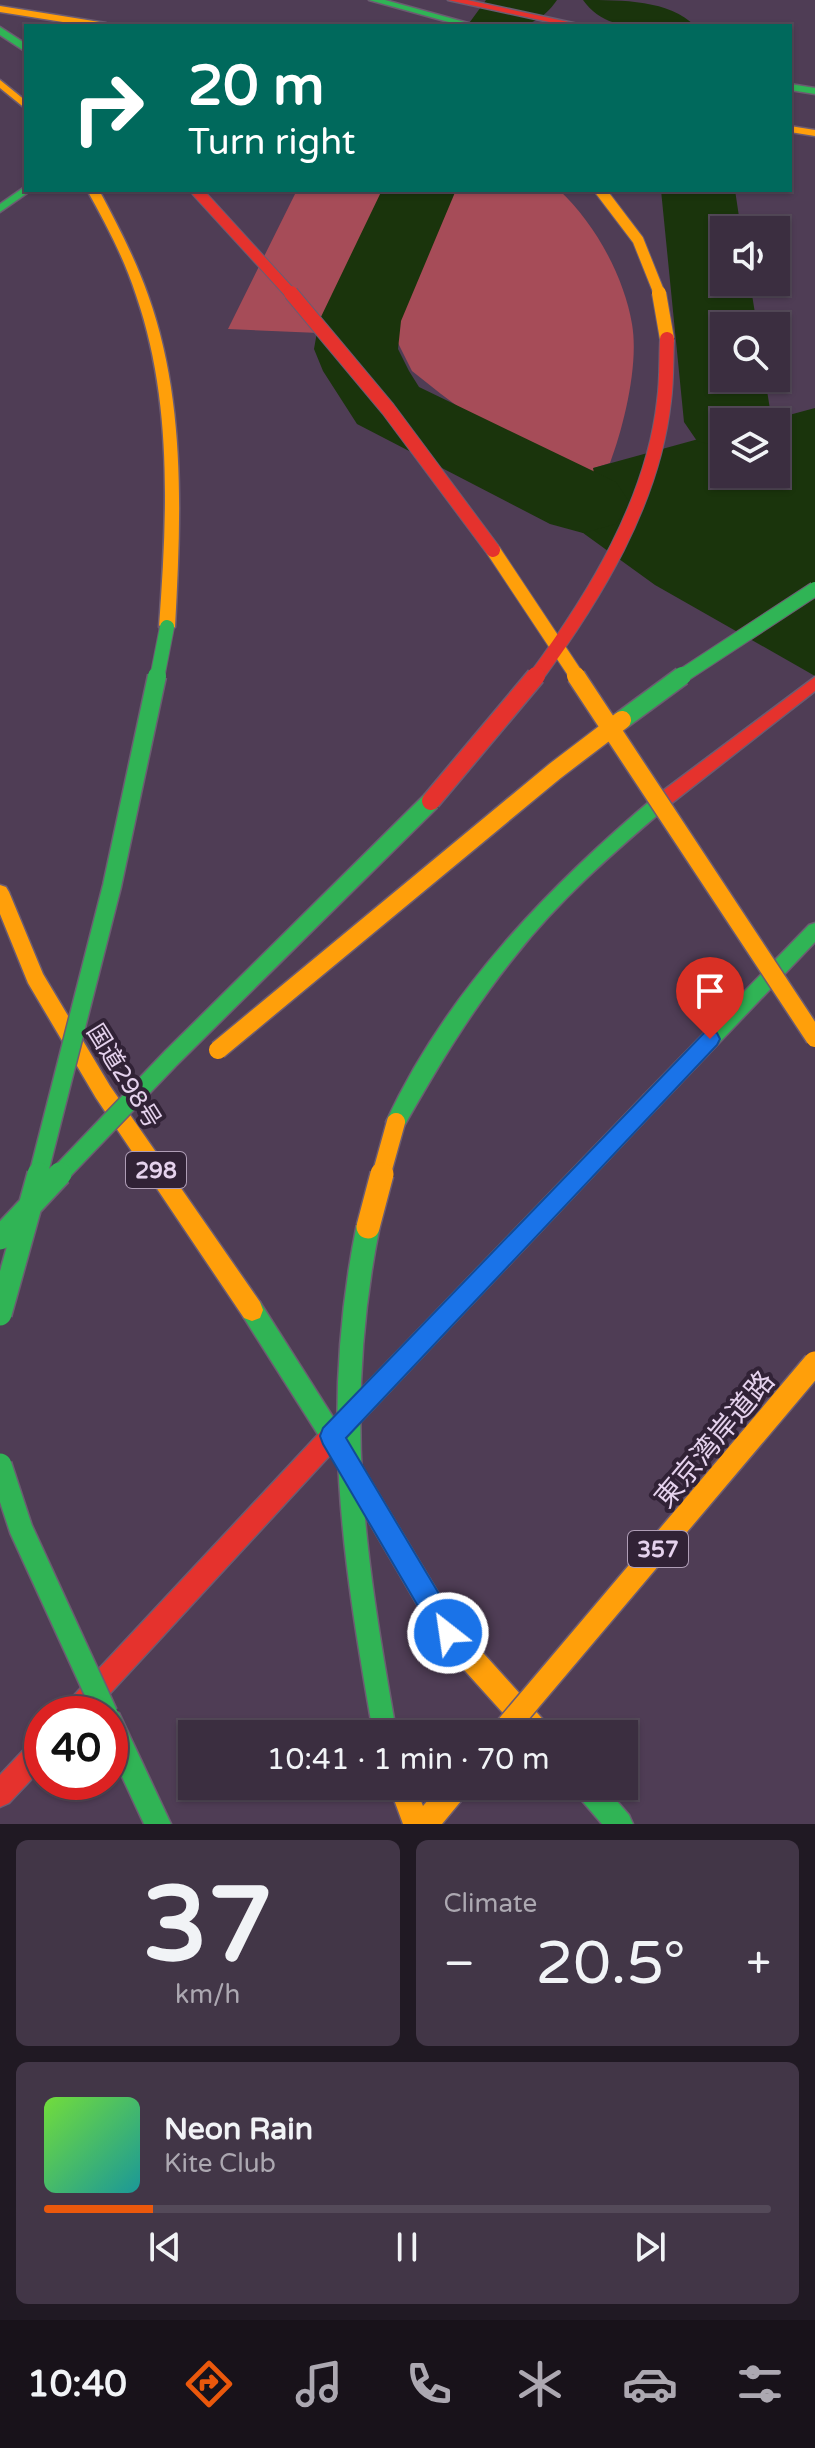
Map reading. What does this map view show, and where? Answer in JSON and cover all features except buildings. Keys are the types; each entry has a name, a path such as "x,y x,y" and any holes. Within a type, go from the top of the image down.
{"main road":[{"path":"374,0 466,24"},
{"path":"453,0 572,24"},
{"path":"0,9 94,24"},
{"path":"0,30 24,48"},
{"path":"0,83 24,104"},
{"path":"792,87 815,91"},
{"path":"792,129 815,133"},
{"path":"0,209 24,191"},
{"path":"0,1314 63,1097 114,897 167,627 175,494 170,408 148,313 129,260 94,192"},
{"path":"198,192 238,231 333,336 417,441 520,586 815,1038"},
{"path":"0,1240 124,1104 484,745 545,673 583,612 635,505 657,440 668,383 668,336 658,285 640,238 602,192"},
{"path":"202,1063 293,984 555,771 667,686 815,589"},
{"path":"382,1720 353,1563 342,1433 347,1338 396,1122 436,1046 498,959 555,895 625,830 815,683"},
{"name":"国道298号","path":"0,892 35,977 103,1092 254,1313 332,1436 448,1633 526,1720"},
{"path":"91,1696 332,1436 815,930"},
{"path":"0,1240 146,1113"},
{"name":"東京湾岸道路","path":"513,1720 815,1363"},
{"path":"0,1465 21,1529 98,1696"},
{"path":"128,1760 158,1824"},
{"path":"0,1794 24,1768"},
{"path":"407,1800 416,1824"},
{"path":"425,1824 445,1800"},
{"path":"599,1800 620,1824"}],"shaded area":[{"path":"296,192 390,192 319,333 228,329"},
{"path":"436,192 561,192 584,218 606,251 622,287 632,324 634,340 629,395 610,463 594,468 595,477 488,429 412,371 397,341 392,319"},
{"path":"815,408 815,676 655,585 572,525 595,478 593,468 710,436 710,488 790,488 790,415"}],"waterway":[{"path":"500,24 508,13 526,0"},
{"path":"614,0 659,24"},
{"path":"418,192 360,321 356,349 366,371 388,405 583,503"},
{"path":"698,192 726,408"}],"traffic: fast":[{"path":"374,0 466,24"},
{"path":"0,30 24,48"},
{"path":"792,87 815,91"},
{"path":"0,209 24,191"},
{"path":"622,720 667,686 815,589"},
{"path":"0,1314 92,972 132,800 167,627"},
{"path":"0,1238 171,1058 431,801"},
{"path":"396,1122 451,1028 511,947 580,873 662,801"},
{"path":"651,1101 815,930"},
{"path":"368,1227 355,1291 348,1354 346,1418 355,1544 383,1720"},
{"path":"252,1310 332,1436"},
{"path":"0,1465 21,1529 98,1696"},
{"path":"128,1760 158,1824"},
{"path":"599,1800 620,1824"}],"traffic: slow":[{"path":"0,9 94,24"},
{"path":"0,83 24,104"},
{"path":"792,129 815,133"},
{"path":"94,192 121,242 143,295 167,402 173,512 167,627"},
{"path":"602,192 627,222 647,258 665,318 667,339"},
{"path":"493,550 815,1038"},
{"path":"218,1050 555,771 622,720"},
{"path":"0,892 35,977 103,1092 252,1310"},
{"path":"348,1419 651,1101"},
{"path":"368,1227 396,1122"},
{"path":"513,1720 815,1363"},
{"path":"349,1466 448,1633 526,1720"},
{"path":"407,1800 416,1824"},
{"path":"425,1824 445,1800"}],"traffic: jam":[{"path":"453,0 572,24"},
{"path":"198,192 351,364 424,455 493,550"},
{"path":"431,801 516,704 557,648 594,590 626,529 650,466 664,403 667,339"},
{"path":"662,801 815,683"},
{"path":"91,1696 348,1419"},
{"path":"0,1794 24,1768"}],"route":[{"path":"448,1633 332,1436 710,1039"}]}
